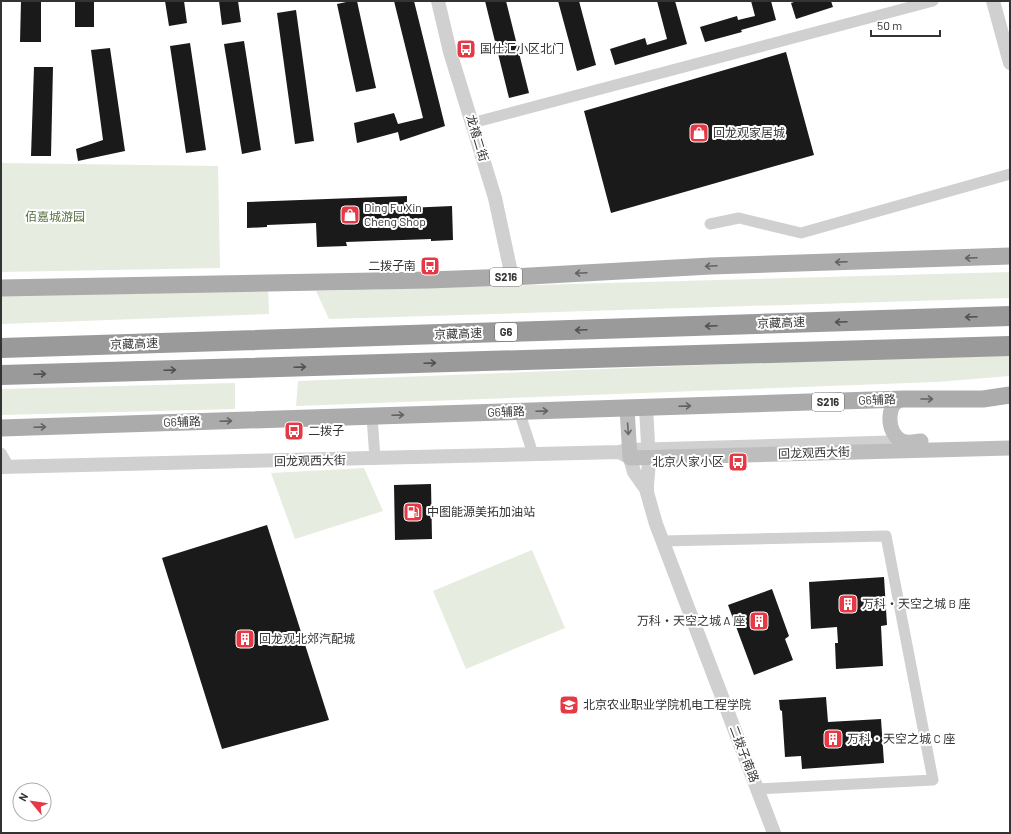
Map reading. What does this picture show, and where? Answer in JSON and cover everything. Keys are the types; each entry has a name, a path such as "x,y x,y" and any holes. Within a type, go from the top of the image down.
{"highway":[{"name":"京藏高速","path":"1,348 1010,316"},
{"path":"1,375 1010,346"}],"main road":[{"name":"S216","path":"1,288 421,280 512,277 711,266 1010,256"},
{"name":"G6辅路","path":"1,428 904,399 983,399 1010,395"},
{"path":"904,399 899,400 894,404 891,409 890,418 894,434 900,440 907,442"},
{"name":"二拨子南路","path":"626,454 627,408"},
{"name":"回龙观西大街","path":"907,442 1010,439"},
{"name":"回龙观西大街","path":"626,454 1010,448"}],"street":[{"name":"龙禧二街","path":"438,1 450,52 495,198 512,277"},
{"path":"472,122 934,1"},
{"path":"993,1 1010,63"},
{"path":"710,224 739,218 802,233 1010,174"},
{"name":"二拨子南路","path":"646,407 649,454 646,485 647,494"},
{"path":"520,411 533,454"},
{"path":"372,416 375,459"},
{"name":"回龙观西大街","path":"649,454 907,442"},
{"path":"1,453 5,467"},
{"name":"回龙观西大街","path":"5,467 533,454 626,454"},
{"name":"二拨子南路","path":"626,454 632,469 644,486 662,541 774,833"},
{"path":"662,541 886,536 933,780 757,789"}],"green space":[{"name":"佰嘉城游园","path":"1,163 218,166 220,268 1,272"},
{"path":"1010,272 1010,298 329,319 316,291"},
{"path":"268,286 269,314 1,324 1,295"},
{"path":"1010,353 1010,376 936,382 296,406 298,381"},
{"path":"235,383 235,409 1,415 1,389"},
{"path":"364,468 383,511 295,539 271,473"},
{"path":"532,550 565,628 466,669 433,591"}],"building":[{"path":"21,1 41,1 41,42 20,42"},
{"path":"75,1 94,1 94,27 75,27"},
{"path":"165,1 184,1 187,23 169,26"},
{"path":"219,1 238,1 241,22 222,25"},
{"path":"357,1 376,88 356,92 337,4"},
{"path":"394,1 414,1 445,126 400,141 398,132 357,143 354,123 394,113 398,124 423,118"},
{"path":"485,1 506,1 529,93 509,98"},
{"path":"558,1 579,1 596,65 577,71"},
{"path":"657,1 675,1 687,44 615,65 610,49 645,38 647,45 667,39"},
{"path":"751,1 771,1 776,20 741,30 742,32 705,42 700,27 737,16 738,20 755,16"},
{"path":"797,1 831,1 833,7 796,19 791,3"},
{"path":"296,10 314,141 295,144 277,13"},
{"path":"244,41 261,150 242,154 224,44"},
{"path":"190,43 206,150 186,153 170,46"},
{"path":"110,48 125,151 78,161 76,149 103,140 91,50"},
{"name":"回龙观家居城","path":"786,52 814,155 611,213 584,111"},
{"path":"34,67 53,67 51,156 31,156"},
{"name":"Ding Fu Xin Cheng Shop","path":"407,196 407,208 452,206 453,240 431,241 431,239 346,242 347,246 317,247 316,223 267,225 267,227 247,228 247,202"},
{"name":"中图能源美拓加油站","path":"431,484 432,539 395,540 394,485"},
{"name":"回龙观北郊汽配城","path":"267,525 329,720 222,749 162,558"},
{"name":"万科・天空之城 B 座","path":"884,577 887,625 881,626 883,666 836,669 835,643 838,643 837,627 811,629 809,582"},
{"name":"万科・天空之城 A 座","path":"772,589 789,636 785,639 793,660 754,675 728,605"},
{"name":"万科・天空之城 C 座","path":"826,697 828,722 881,719 884,763 802,769 801,756 785,757 782,711 780,710 779,700"}],"place":[{"name":"国仕汇小区北门","path":"466,49"},
{"name":"回龙观家居城","path":"699,133"},
{"name":"Ding Fu Xin Cheng Shop","path":"350,215"},
{"name":"二拨子南","path":"430,266"},
{"name":"二拨子","path":"294,431"},
{"name":"北京人家小区","path":"738,462"},
{"name":"中图能源美拓加油站","path":"413,512"},
{"name":"万科・天空之城 B 座","path":"848,604"},
{"name":"万科・天空之城 A 座","path":"759,621"},
{"name":"回龙观北郊汽配城","path":"245,639"},
{"name":"北京农业职业学院机电工程学院","path":"569,705"},
{"name":"万科・天空之城 C 座","path":"833,739"}]}
